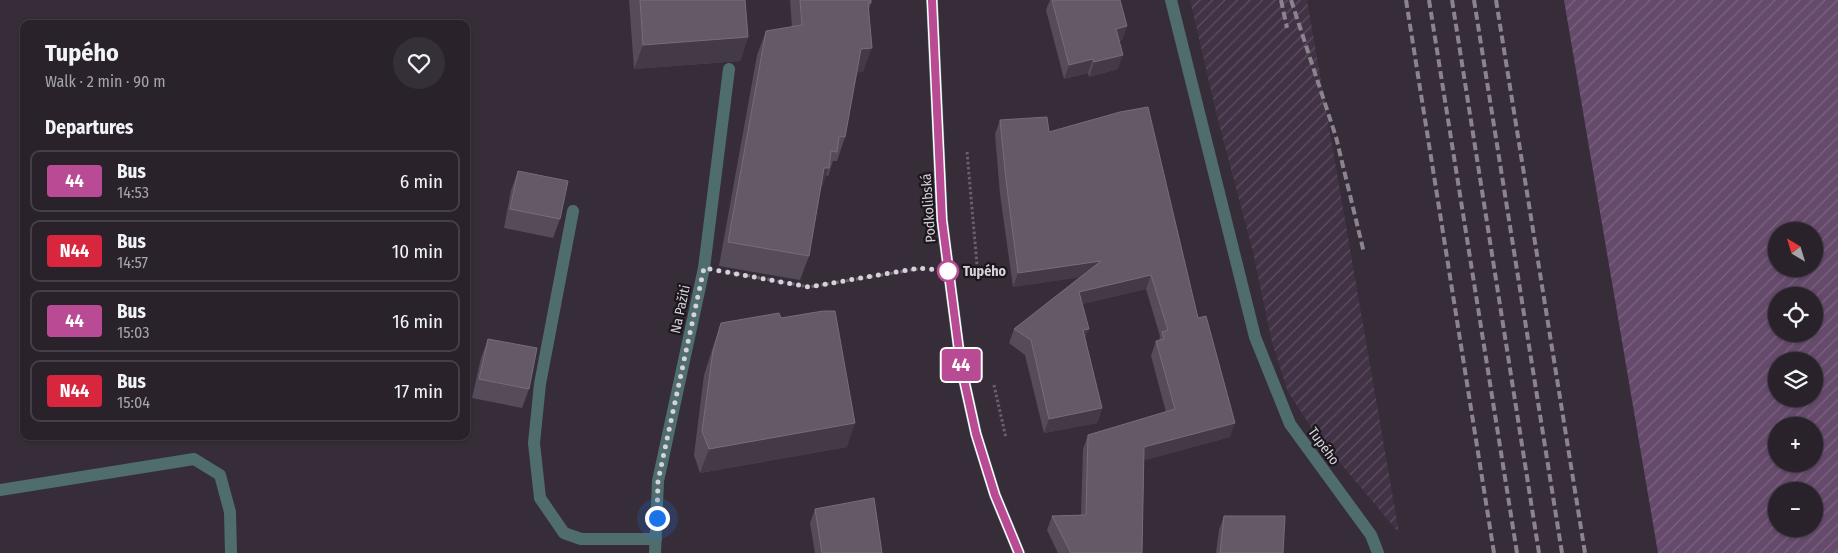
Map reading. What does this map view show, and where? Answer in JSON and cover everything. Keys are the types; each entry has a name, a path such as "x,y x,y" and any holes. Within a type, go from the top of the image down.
{"street":[{"name":"Podkolibská","path":"932,0 942,220 961,366 976,434 995,495 1019,553"},
{"name":"Tupého","path":"1171,0 1255,337 1290,424 1371,535 1378,553"},
{"name":"Na Pažiti","path":"655,553 658,481 704,268 729,69"},
{"path":"573,211 540,384 534,443 540,498 564,532 581,539 656,539"},
{"path":"0,490 194,459 220,476 230,512 231,553"}],"path":[{"path":"967,149 978,276"},
{"path":"704,268 809,287 919,268"},
{"path":"993,382 1007,439"}],"shaded area":[{"path":"1190,0 1307,0 1399,533 1315,433 1288,392 1272,342 1253,252 1217,116"},
{"path":"1564,0 1838,0 1838,553 1658,553"}],"building":[{"path":"640,0 745,0 748,37 643,45"},
{"path":"800,0 871,0 871,3 868,3 872,48 861,49 845,137 839,136 837,152 831,151 829,168 824,168 809,256 728,242 766,31 802,25"},
{"path":"1052,0 1120,0 1127,26 1116,29 1123,55 1094,62 1093,59 1069,65"},
{"path":"1148,107 1198,318 1206,316 1235,423 1144,447 1142,553 1071,553 1052,516 1086,515 1088,435 1175,409 1156,341 1164,339 1162,332 1168,330 1151,275 1079,292 1089,329 1083,330 1102,408 1049,419 1031,340 1014,329 1101,261 1018,273 1000,120 1047,117 1049,132 1120,112"},
{"path":"518,171 568,181 560,219 510,209"},
{"path":"823,311 835,311 855,423 709,449 702,431 713,351 721,323 779,313 781,318"},
{"path":"488,339 537,348 529,389 479,379"},
{"path":"874,498 882,553 822,553 815,509"},
{"path":"1224,516 1285,516 1283,553 1220,553"}],"railway":[{"path":"1281,0 1287,28"},
{"path":"1291,0 1336,137 1364,253"},
{"path":"1406,0 1494,553"},
{"path":"1429,0 1517,553"},
{"path":"1452,0 1539,553"},
{"path":"1474,0 1562,553"},
{"path":"1496,0 1585,553"}],"bus line":[{"name":"44","path":"932,0 942,220 961,366 976,434 995,495 1019,553"}],"place":[{"name":"Tupého","path":"948,271"}],"route":[{"path":"657,518 658,481 704,268 809,287 919,268 948,271"}]}
